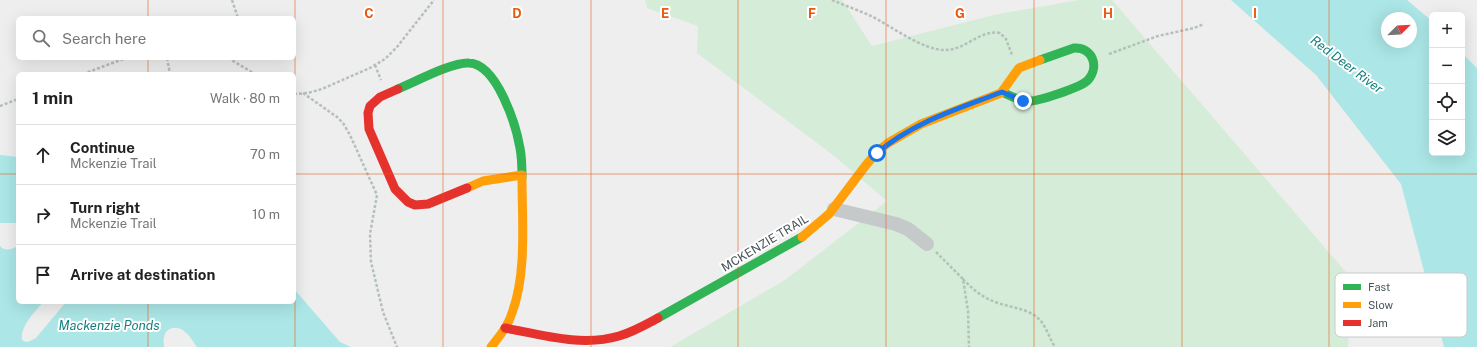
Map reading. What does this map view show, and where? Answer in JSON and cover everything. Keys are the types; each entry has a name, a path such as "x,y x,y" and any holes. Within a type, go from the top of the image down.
{"street":[{"path":"1074,48 1084,48 1093,59 1094,65 1092,73 1086,82 1081,84 1029,102 1002,92 1018,68 1074,48"},
{"path":"491,347 505,328 512,313 517,295 522,247 522,174 517,136 505,100 495,81 479,65 467,63 457,64 380,97 370,106 368,113 369,129 395,189 408,202 415,205 428,204 483,181 522,174"},
{"name":"MCKENZIE TRAIL","path":"505,328 572,340 606,339 624,335 656,320 790,245 812,230 834,210 866,165 889,143 924,123 1002,92"},
{"path":"834,210 896,224 908,229 927,244"}],"path":[{"path":"232,0 237,16"},
{"path":"296,94 322,89 370,68 385,59 397,47 434,0"},
{"path":"832,0 869,16 921,44 940,50 960,47 991,32 1000,33 1006,39 1018,68"},
{"path":"1093,59 1158,36 1194,28 1204,24"},
{"path":"88,72 121,60"},
{"path":"167,60 170,72"},
{"path":"232,60 252,72"},
{"path":"303,93 343,123 350,135 377,196 370,234 371,262 381,306 396,347"},
{"path":"0,106 16,100"},
{"path":"927,244 973,290 998,303 1029,312 1040,321 1055,347"},
{"path":"963,279 968,311 969,347"}],"green space":[{"path":"645,0 842,0 872,46 998,14 1079,0 1112,0 1347,273 1335,273 1335,337 1348,337 1348,347 670,347 785,280 887,201 833,155 697,53 698,26 647,8"}],"water":[{"name":"Red Deer River","path":"1231,0 1407,0 1429,18 1429,156 1465,156 1465,56 1477,68 1477,347 1444,347 1441,337 1467,337 1467,273 1424,273 1401,184 1316,75"},
{"path":"0,155 16,157 16,223 0,223"},
{"name":"Mackenzie Ponds","path":"0,246 4,249 11,249 16,247 16,304 41,304 23,330 22,340 26,342 36,338 64,304 296,304 296,291 340,342 351,347 197,347 187,333 179,328 173,328 165,334 164,347 0,347"}],"traffic: fast":[{"path":"1002,92 1021,100 1033,101 1069,90 1084,83 1092,75 1094,63 1092,58 1090,54 1080,49 1074,48 1040,60"},
{"path":"398,89 453,66 469,63 479,66 488,73 504,97 518,138 522,159 522,178"},
{"path":"658,318 802,237"}],"traffic: slow":[{"path":"802,237 829,214 866,165 878,151 888,143 921,124 1001,93 1019,68 1040,60"},
{"path":"467,188 483,181 522,175"},
{"path":"491,347 503,331 510,318 517,297 520,281 523,247 522,178"}],"traffic: jam":[{"path":"398,89 380,97 370,106 368,113 369,129 395,189 408,202 415,205 428,204 467,188"},
{"path":"505,328 562,339 591,340 619,336 658,318"}],"route":[{"path":"877,153 906,132 924,123 1002,92 1023,101"}]}
